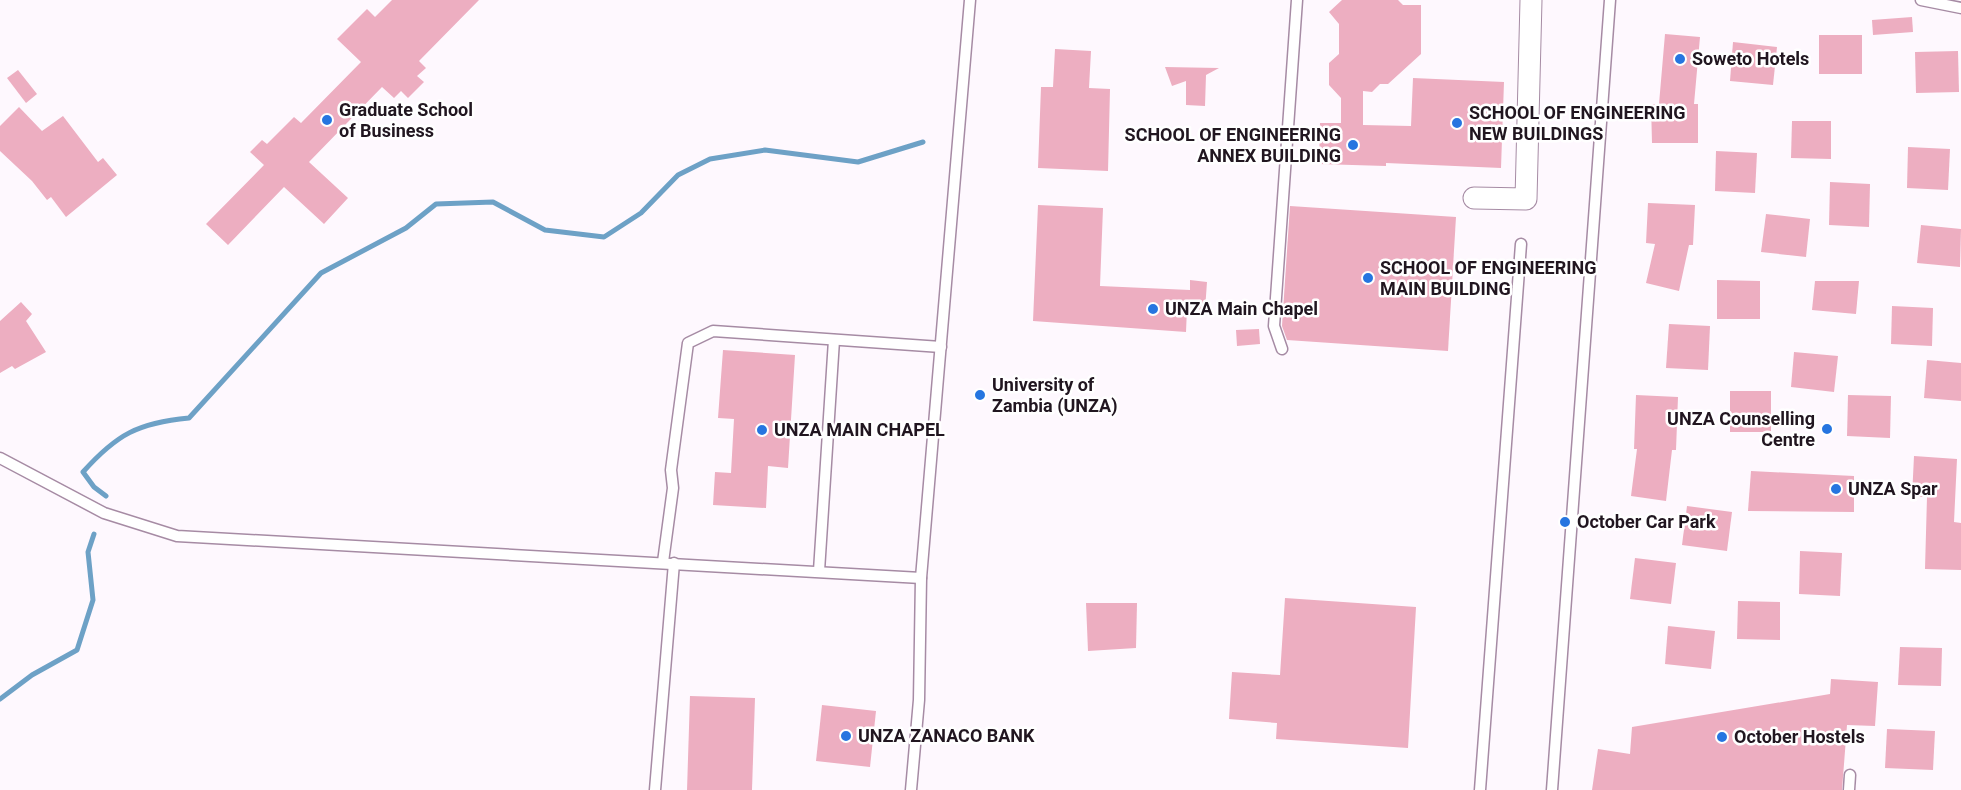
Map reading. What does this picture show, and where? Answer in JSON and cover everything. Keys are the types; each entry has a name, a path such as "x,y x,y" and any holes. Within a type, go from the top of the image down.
{"street":[{"path":"1474,198 1526,200 1531,0"}],"lane":[{"path":"911,790 919,700 921,578 970,0"},
{"path":"1282,349 1274,326 1297,0"},
{"path":"1552,790 1610,0"},
{"path":"1921,0 1961,8"},
{"path":"1479,790 1521,244"},
{"path":"655,790 674,488 671,470 688,343 713,331 940,347"},
{"path":"819,571 834,340"},
{"path":"0,458 104,513 177,536 921,578"},
{"path":"1849,790 1850,775"}],"building":[{"name":"Graduate School of Business","path":"392,0 479,0 419,61 426,68 417,76 424,82 408,98 401,91 394,98 382,87 309,162 348,198 324,224 284,187 228,245 206,224 264,165 250,152 262,140 267,144 294,117 301,123 361,62 337,39 367,9 375,17"},
{"path":"1342,0 1398,0 1403,5 1421,5 1421,54 1388,84 1380,84 1372,92 1363,91 1363,125 1411,126 1413,78 1504,82 1501,168 1386,163 1386,166 1319,164 1320,123 1341,123 1341,98 1329,85 1329,63 1339,54 1339,24 1329,12"},
{"path":"1912,17 1913,32 1873,35 1872,20"},
{"path":"1665,34 1700,37 1694,104 1698,104 1698,143 1652,143 1651,104 1659,104"},
{"path":"1819,35 1862,35 1862,74 1819,74"},
{"path":"1733,42 1777,47 1773,85 1730,81"},
{"path":"1055,49 1091,51 1089,88 1110,89 1108,171 1038,168 1041,87 1053,87"},
{"path":"1958,51 1959,92 1916,93 1915,52"},
{"path":"1165,67 1219,68 1206,75 1205,106 1186,105 1186,81 1172,86"},
{"path":"18,70 37,94 26,103 7,78"},
{"path":"19,107 42,131 63,116 98,162 103,158 117,175 66,217 51,197 47,200 32,181 0,151 0,126"},
{"path":"1792,121 1831,121 1831,159 1791,158"},
{"path":"1908,147 1950,149 1948,190 1907,188"},
{"path":"1716,151 1757,153 1755,193 1715,191"},
{"path":"1830,182 1870,184 1869,227 1829,225"},
{"path":"1648,203 1695,205 1693,245 1689,245 1679,291 1646,283 1655,244 1646,243"},
{"path":"1038,205 1103,208 1100,286 1190,290 1190,280 1207,282 1205,310 1187,308 1186,332 1033,321"},
{"name":"SCHOOL OF ENGINEERING MAIN BUILDING","path":"1290,206 1456,217 1448,351 1287,340 1282,326"},
{"path":"1766,214 1810,219 1806,257 1761,252"},
{"path":"1921,225 1961,229 1960,267 1917,263"},
{"path":"1717,280 1760,281 1760,319 1717,319"},
{"path":"1815,281 1859,281 1856,314 1812,310"},
{"path":"21,302 32,314 26,321 46,352 15,369 12,366 0,373 0,321"},
{"path":"1892,306 1933,308 1932,346 1891,344"},
{"path":"1669,324 1710,326 1708,370 1666,368"},
{"path":"1259,329 1260,344 1237,346 1236,330"},
{"name":"UNZA MAIN CHAPEL","path":"723,350 795,355 788,468 768,466 766,508 713,505 715,472 731,473 734,419 718,418"},
{"path":"1794,352 1838,356 1834,392 1791,387"},
{"path":"1927,360 1961,363 1961,401 1924,398"},
{"path":"1730,391 1771,391 1771,432 1730,432"},
{"path":"1636,395 1678,397 1676,450 1672,450 1666,501 1631,496 1637,449 1634,449"},
{"path":"1848,395 1891,396 1890,438 1847,436"},
{"path":"1914,456 1957,459 1954,522 1961,523 1961,570 1925,569 1927,497 1912,497"},
{"path":"1751,471 1854,476 1854,512 1748,511"},
{"path":"1687,506 1732,512 1727,551 1682,545"},
{"path":"1800,551 1842,553 1840,596 1799,594"},
{"path":"1635,558 1676,563 1671,604 1630,599"},
{"path":"1285,598 1416,607 1408,748 1276,739 1277,723 1229,719 1232,672 1280,675"},
{"path":"1738,601 1780,602 1780,640 1737,639"},
{"path":"1086,603 1137,603 1136,648 1088,651"},
{"path":"1668,626 1715,631 1711,669 1665,664"},
{"path":"1900,647 1942,648 1941,686 1898,685"},
{"name":"October Hostels","path":"1831,679 1878,682 1875,726 1847,725 1842,790 1592,790 1598,749 1630,754 1632,727 1830,694"},
{"path":"690,696 755,698 752,790 687,790"},
{"name":"UNZA ZANACO BANK","path":"822,705 876,711 870,767 816,761"},
{"path":"1887,729 1935,731 1933,770 1885,768"}],"waterway":[{"path":"106,496 94,487 83,472 107,448 142,427 189,418 321,273 406,228 436,204 493,202 545,230 604,237 641,213 678,175 710,159 765,150 858,162 923,142"},
{"path":"0,699 32,675 77,650 93,600 88,552 94,534"}],"place":[{"name":"Soweto Hotels","path":"1680,59"},
{"name":"Graduate School of Business","path":"327,120"},
{"name":"SCHOOL OF ENGINEERING NEW BUILDINGS","path":"1457,123"},
{"name":"SCHOOL OF ENGINEERING ANNEX BUILDING","path":"1353,145"},
{"name":"SCHOOL OF ENGINEERING MAIN BUILDING","path":"1368,278"},
{"name":"UNZA Main Chapel","path":"1153,309"},
{"name":"University of Zambia (UNZA)","path":"980,395"},
{"name":"UNZA Counselling Centre","path":"1827,429"},
{"name":"UNZA MAIN CHAPEL","path":"762,430"},
{"name":"UNZA Spar","path":"1836,489"},
{"name":"October Car Park","path":"1565,522"},
{"name":"UNZA ZANACO BANK","path":"846,736"},
{"name":"October Hostels","path":"1722,737"}]}
